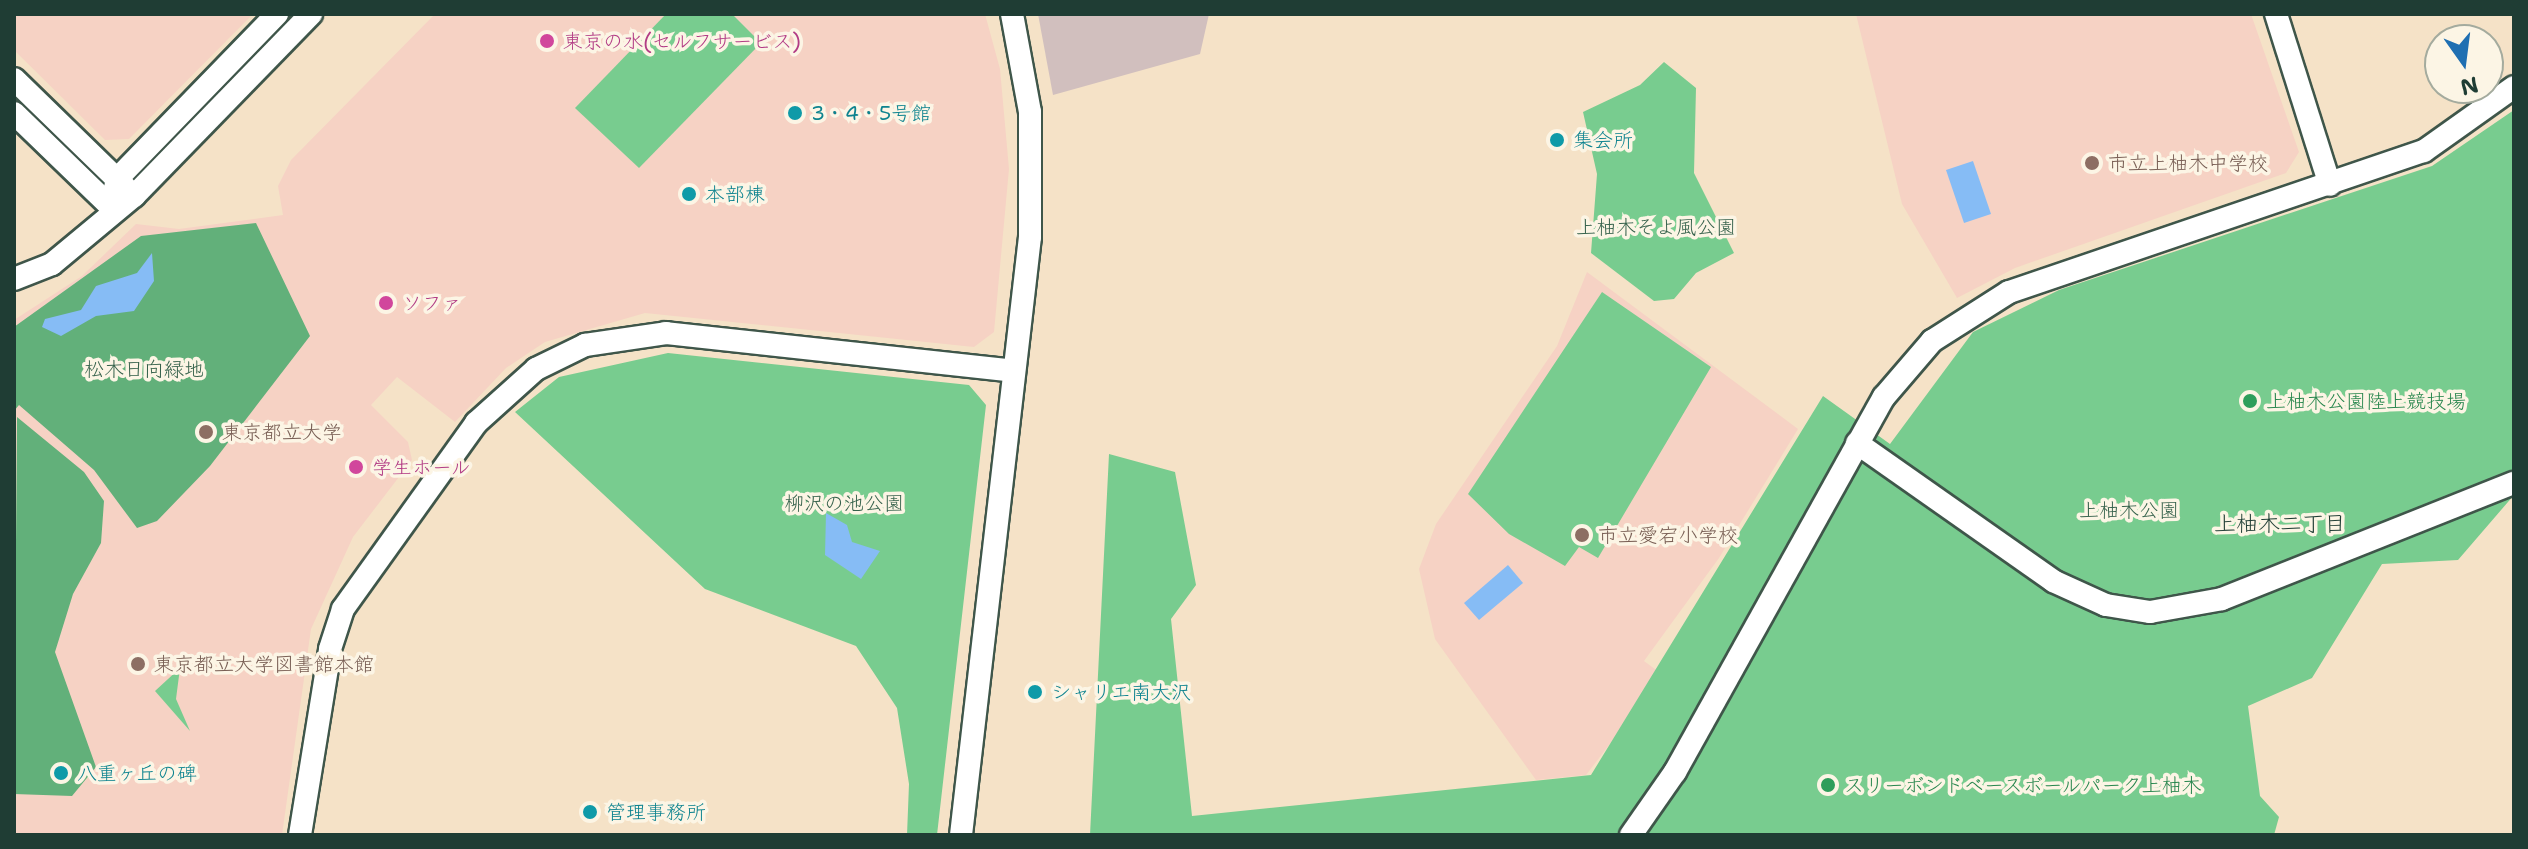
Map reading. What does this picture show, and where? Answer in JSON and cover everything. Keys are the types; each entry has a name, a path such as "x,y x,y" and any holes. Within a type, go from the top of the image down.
{"street":[{"path":"111,207 117,179 277,14"},
{"path":"14,279 52,264 111,207 134,196 311,14"},
{"path":"961,835 1034,173 1012,14"},
{"path":"2276,14 2330,185"},
{"path":"14,79 134,196"},
{"path":"1631,835 1675,772 1857,443 1913,360 1997,297 2424,151 2514,87"},
{"path":"14,113 111,207"},
{"path":"300,835 330,649 343,609 476,423 553,359 636,334 1014,371"},
{"path":"1857,443 2053,581 2106,605 2150,612 2235,594 2514,483"}],"shaded area":[{"path":"14,14 253,14 129,139 105,140 14,50"},
{"name":"東京都立大学","path":"435,14 985,14 1000,69 1009,169 994,332 974,347 645,313 545,342 506,368 455,422 397,377 371,405 408,442 412,460 353,537 311,629 282,835 14,835 14,320 82,276 136,224 179,229 283,215 278,186 291,160"},
{"path":"1038,14 1209,14 1200,54 1053,95"},
{"name":"市立上柚木中学校","path":"1856,14 2251,14 2299,152 2286,173 2015,268 1957,298 1902,204"},
{"name":"市立愛宕小学校","path":"1587,272 1798,429 1719,558 1644,661 1663,675 1586,775 1536,780 1435,639 1419,569 1436,524 1557,346"}],"green space":[{"path":"666,14 732,14 761,43 639,168 575,108"},
{"name":"上柚木そよ風公園","path":"1664,62 1696,88 1694,173 1734,253 1696,273 1674,299 1654,301 1591,253 1597,174 1583,112 1640,85"},
{"name":"上柚木公園","path":"2514,110 2514,495 2458,560 2382,564 2312,678 2248,706 2260,796 2279,817 2274,835 1090,835 1109,454 1175,472 1196,585 1171,619 1192,816 1591,775 1823,396 1890,444 1973,332 2059,290 2432,166"},
{"name":"松木日向緑地","path":"256,223 310,336 210,466 157,521 137,528 94,470 19,405 14,411 14,327 141,236"},
{"path":"1602,292 1711,367 1598,558 1579,547 1565,566 1509,534 1468,494"},
{"name":"柳沢の池公園","path":"668,353 969,385 986,405 937,835 907,835 909,784 897,708 856,646 705,589 515,412 559,377"},
{"path":"17,417 84,472 104,501 101,543 73,594 55,652 96,767 72,796 14,794"},
{"path":"180,668 176,699 190,731 155,691"}],"water":[{"path":"1973,161 1991,214 1964,223 1946,170"},
{"path":"152,253 154,281 134,311 96,316 61,336 42,327 45,319 81,310 96,286 137,273"},
{"path":"826,513 847,525 852,542 880,551 861,579 825,555"},
{"path":"1508,565 1523,583 1479,620 1464,603"}],"place":[{"name":"東京の水(セルフサービス)","path":"547,41"},
{"name":"3・4・5号館","path":"795,113"},
{"name":"集会所","path":"1557,140"},
{"name":"市立上柚木中学校","path":"2092,163"},
{"name":"本部棟","path":"689,194"},
{"name":"ソファ","path":"386,303"},
{"name":"上柚木公園陸上競技場","path":"2250,401"},
{"name":"東京都立大学","path":"206,432"},
{"name":"学生ホール","path":"356,467"},
{"name":"市立愛宕小学校","path":"1582,535"},
{"name":"東京都立大学図書館本館","path":"138,664"},
{"name":"シャリエ南大沢","path":"1035,692"},
{"name":"八重ヶ丘の碑","path":"61,773"},
{"name":"スリーボンドベースボールパーク上柚木","path":"1828,785"},
{"name":"管理事務所","path":"590,812"}],"district":[{"name":"上柚木二丁目","path":"2280,524"}]}
